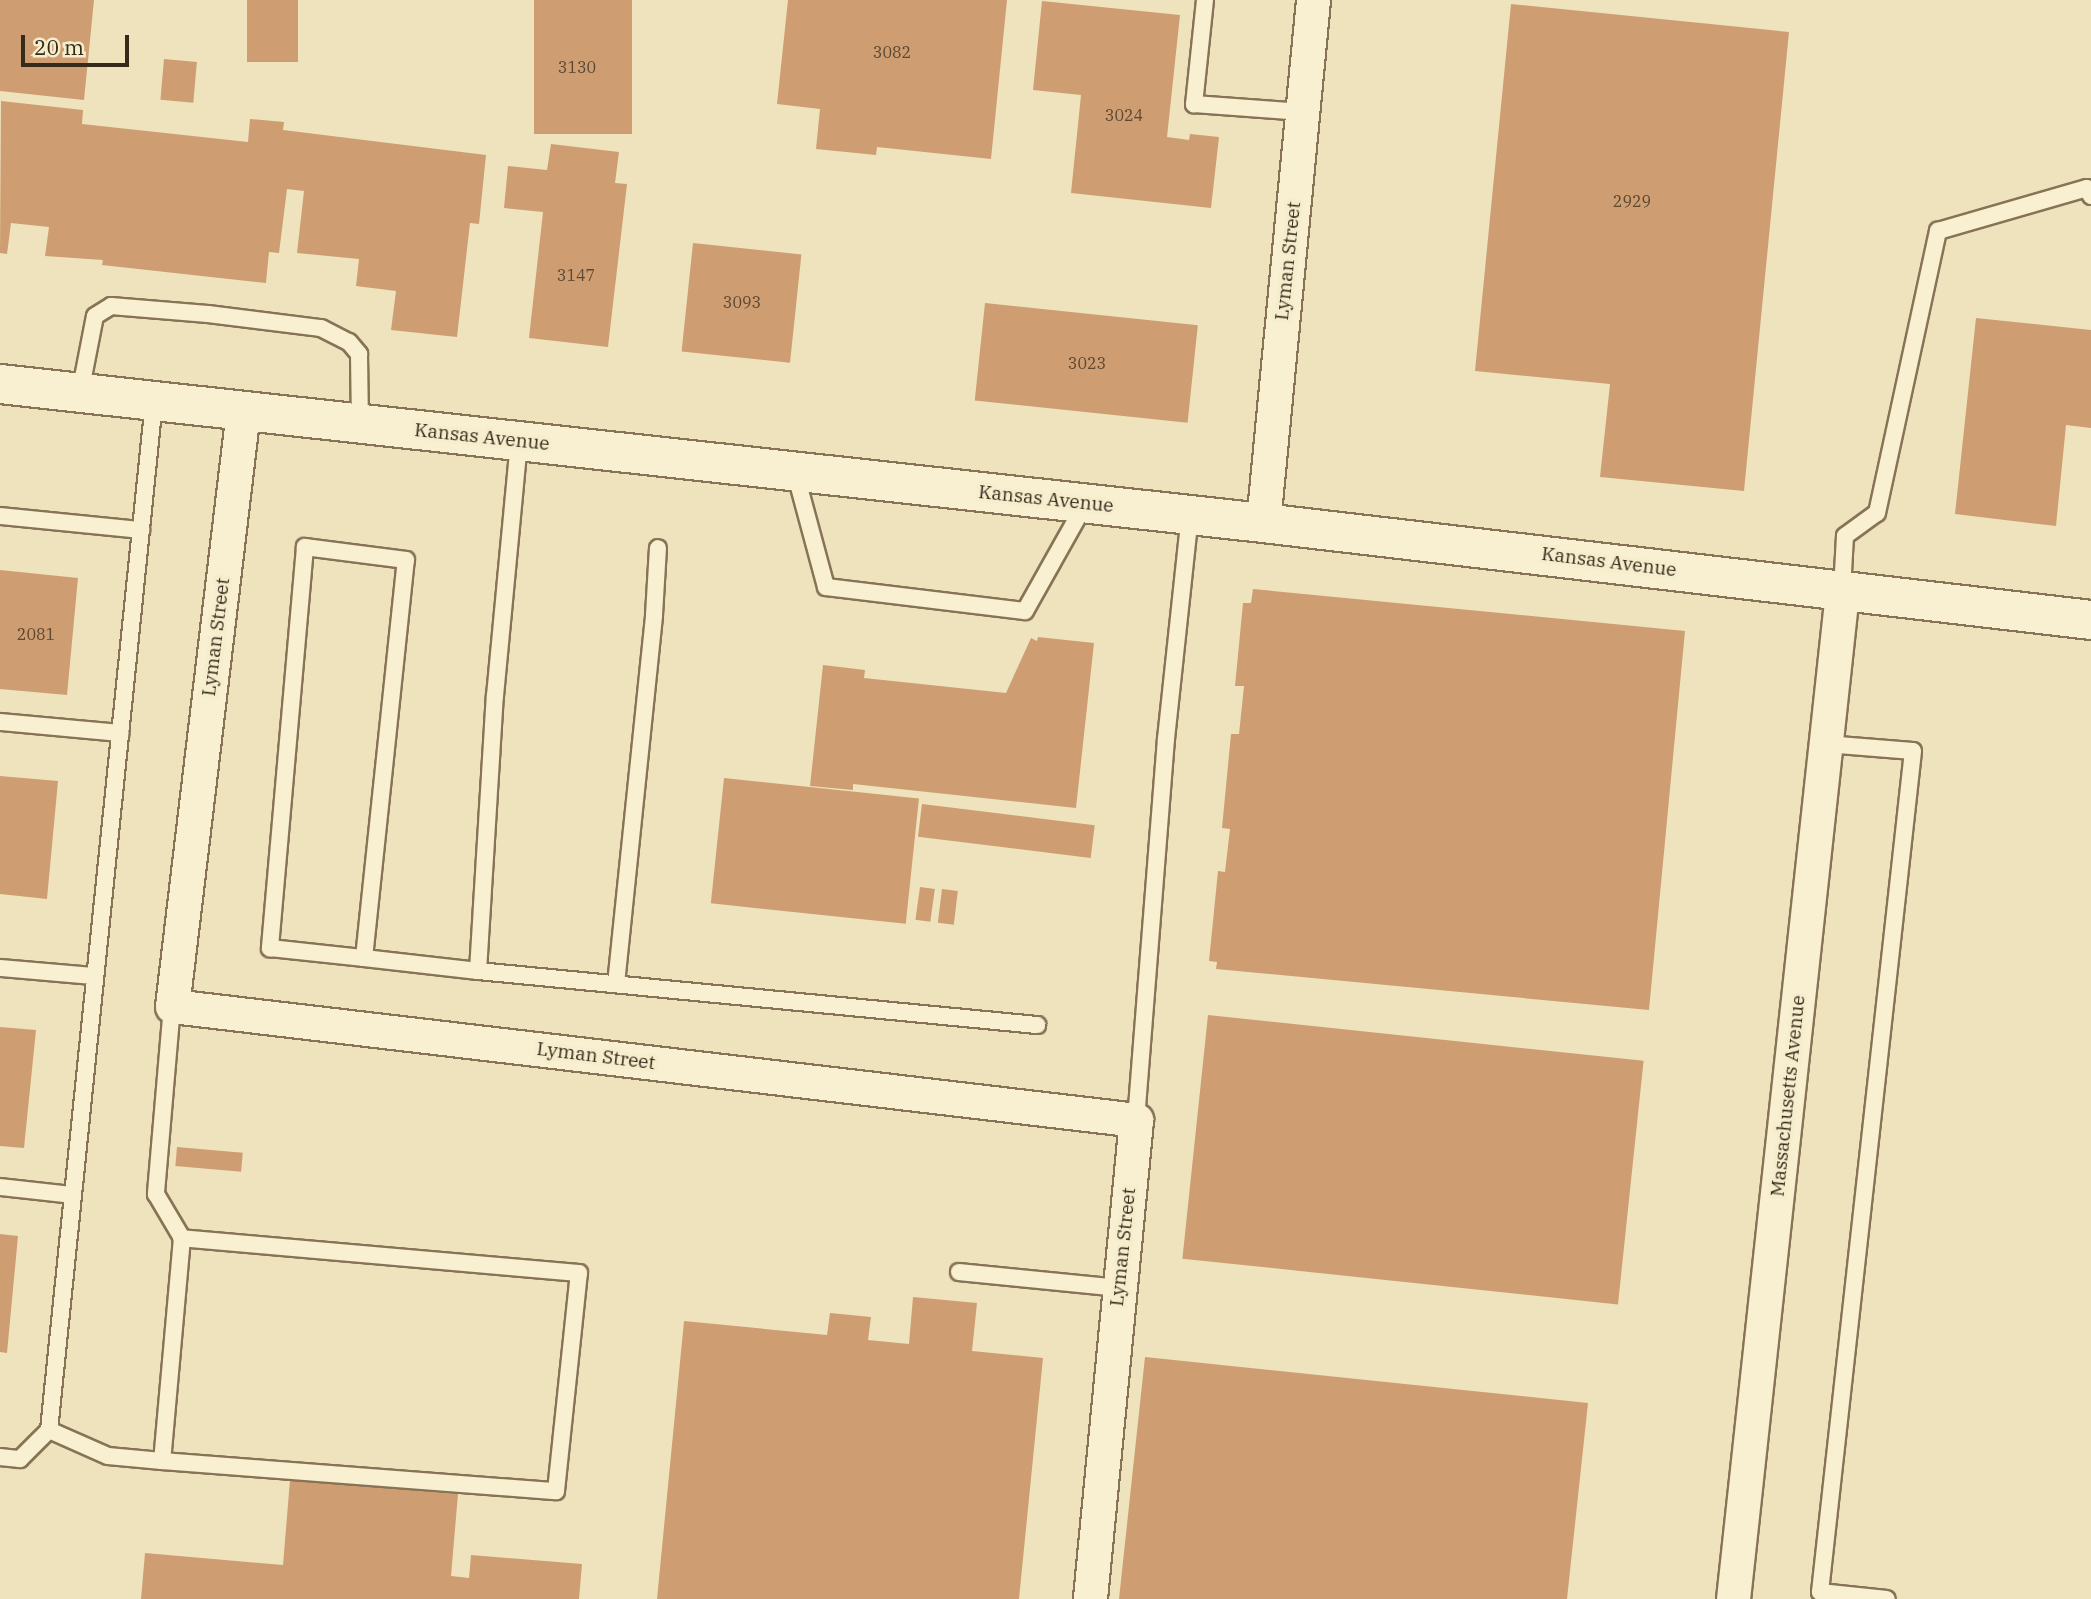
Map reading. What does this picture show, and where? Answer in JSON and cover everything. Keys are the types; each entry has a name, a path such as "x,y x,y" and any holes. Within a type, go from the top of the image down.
{"street":[{"name":"Lyman Street","path":"1263,523 1313,0"},
{"name":"Kansas Avenue","path":"0,384 1642,565 1842,593 2091,620"},
{"name":"Lyman Street","path":"243,411 172,1006 1136,1120 1090,1599"},
{"name":"Massachusetts Avenue","path":"1733,1599 1842,593"}],"lane":[{"path":"1205,0 1194,104 1303,112"},
{"path":"1842,593 1845,536 1877,513 1938,231 2087,188 2091,196"},
{"path":"80,393 95,316 111,306 208,314 321,328 349,342 359,354 360,424"},
{"path":"0,1457 20,1459 49,1430 154,401"},
{"path":"478,971 495,696 519,442"},
{"path":"795,472 826,587 1025,611 1085,503"},
{"path":"1136,1120 1166,738 1190,515"},
{"path":"0,516 141,530"},
{"path":"364,958 406,560 305,547 270,948 478,971 1037,1024"},
{"path":"616,984 659,548"},
{"path":"0,722 120,733"},
{"path":"1826,744 1913,751 1820,1592 1887,1599"},
{"path":"0,968 94,976"},
{"path":"162,1461 182,1238 156,1194 172,1006"},
{"path":"0,1187 74,1195"},
{"path":"49,1430 108,1456 556,1491 579,1273 182,1238"},
{"path":"959,1272 1119,1287"}],"building":[{"path":"0,0 94,0 84,100 0,91"},
{"path":"247,0 298,0 298,62 247,62"},
{"path":"534,0 632,0 632,134 534,134"},
{"path":"788,0 1007,0 991,159 877,147 876,155 816,149 820,109 777,104"},
{"path":"1042,1 1180,15 1167,137 1189,140 1190,134 1219,137 1211,208 1071,193 1081,95 1033,90"},
{"path":"1511,4 1789,32 1744,491 1600,477 1610,384 1475,371"},
{"path":"164,59 197,62 193,103 160,100"},
{"path":"1,101 83,110 82,124 248,142 250,119 284,122 283,130 486,155 479,224 470,223 457,337 391,330 396,291 356,286 359,259 297,253 304,191 287,189 279,253 269,252 266,283 102,265 103,260 45,256 49,227 11,223 7,254 0,253"},
{"path":"551,144 619,152 615,183 627,184 608,347 529,338 543,212 504,208 508,166 547,170"},
{"path":"693,243 801,254 790,363 682,351"},
{"path":"985,303 1198,325 1188,423 975,400"},
{"path":"1976,318 2091,330 2091,428 2066,425 2056,526 1955,514"},
{"path":"0,570 78,578 67,695 0,689"},
{"path":"1253,589 1685,631 1649,1010 1216,969 1217,962 1209,961 1218,871 1225,872 1230,829 1222,828 1231,734 1239,734 1244,686 1235,686 1243,603 1251,603"},
{"path":"1038,637 1094,643 1076,808 853,784 853,790 810,786 823,665 865,670 864,678 1006,693 1031,638 1037,641"},
{"path":"0,776 58,781 47,899 0,894"},
{"path":"724,778 919,798 906,924 711,903"},
{"path":"922,804 1095,825 1091,858 918,837"},
{"path":"920,887 935,889 930,922 915,920"},
{"path":"942,889 958,891 954,925 938,923"},
{"path":"1208,1015 1644,1061 1618,1304 1182,1259"},
{"path":"0,1027 36,1030 24,1148 0,1146"},
{"path":"177,1147 243,1153 241,1172 175,1166"},
{"path":"0,1234 18,1236 7,1353 0,1352"},
{"path":"913,1297 977,1303 972,1351 1043,1358 1019,1599 657,1599 684,1321 827,1335 830,1313 871,1317 868,1340 909,1344"},
{"path":"1145,1357 1588,1403 1567,1599 1119,1599"},
{"path":"290,1480 458,1494 451,1576 469,1578 471,1555 582,1564 579,1599 141,1599 145,1553 283,1565"}]}
